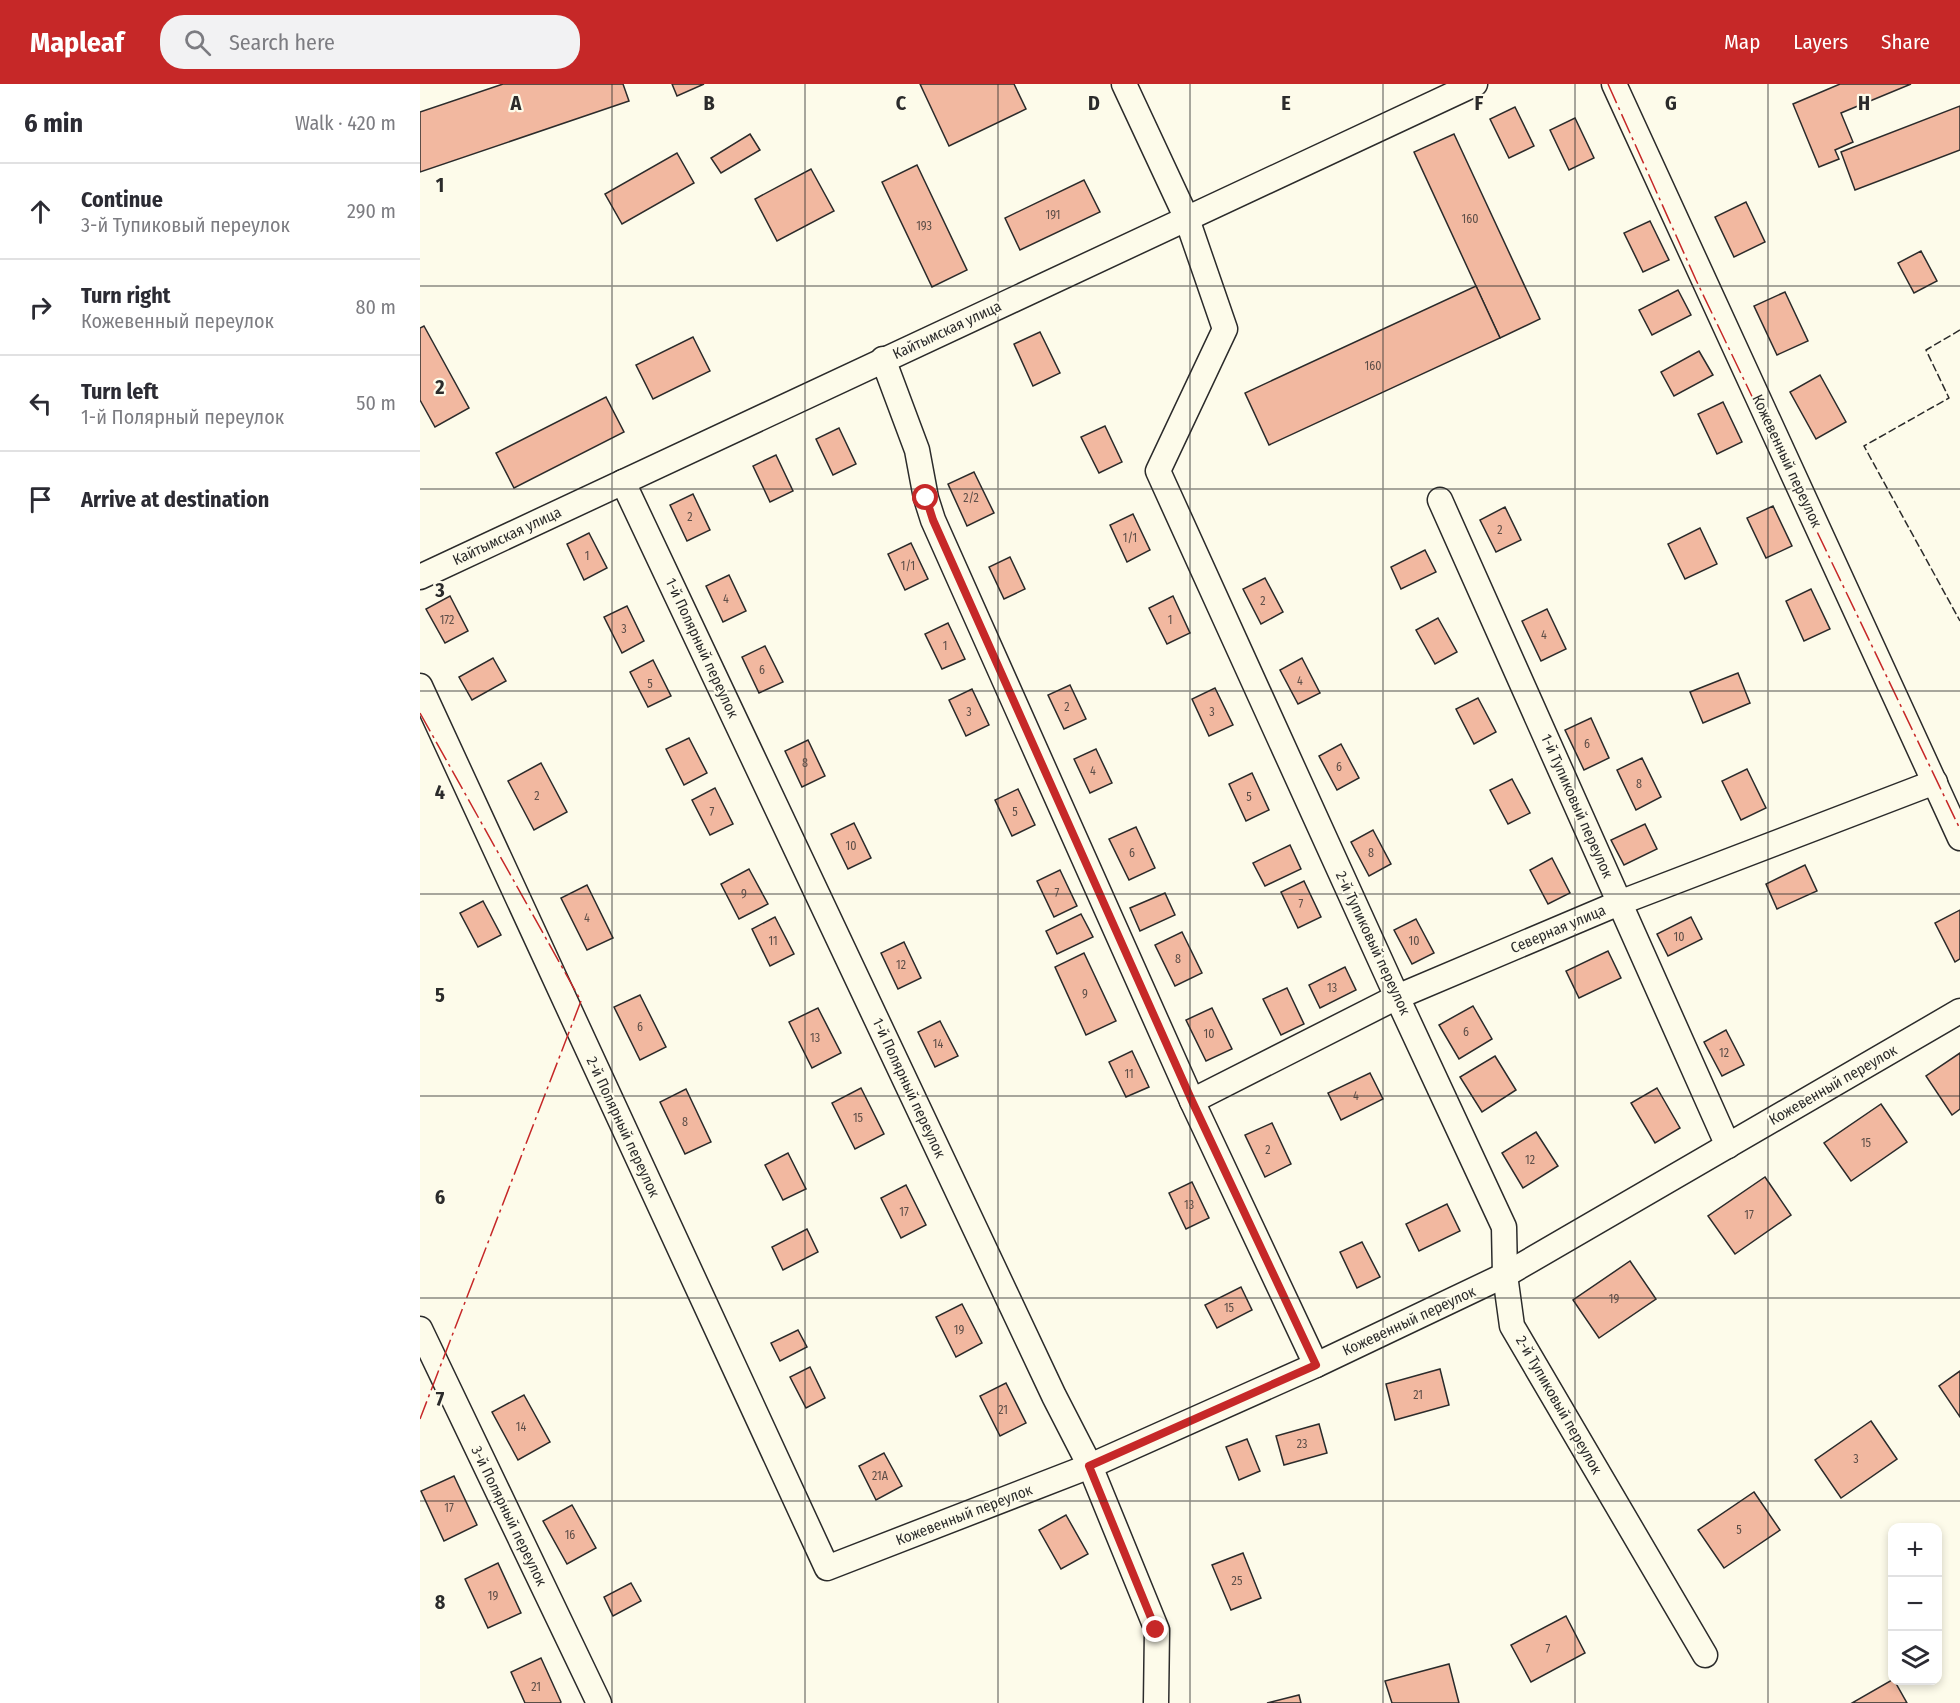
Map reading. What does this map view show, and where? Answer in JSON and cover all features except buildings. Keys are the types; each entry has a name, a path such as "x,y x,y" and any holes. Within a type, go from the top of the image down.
{"street":[{"name":"2-й Тупиковый переулок","path":"1124,84 1187,219 1225,329 1158,471 1504,1227 1505,1275 1512,1326 1705,1655"},
{"name":"Кайтымская улица","path":"420,577 1475,84"},
{"name":"Кожевенный переулок","path":"1614,84 1960,838"},
{"path":"883,360 917,450 926,498 933,520 1192,1101 1316,1365"},
{"name":"1-й Полярный переулок","path":"623,482 1089,1466 1156,1630 1156,1703"},
{"name":"1-й Тупиковый переулок","path":"1440,500 1728,1146"},
{"name":"2-й Полярный переулок","path":"420,687 827,1568"},
{"name":"Северная улица","path":"1192,1101 1397,997 1620,903 1935,782"},
{"name":"Кожевенный переулок","path":"827,1568 1089,1466 1316,1365 1505,1275 1960,1011"},
{"name":"3-й Полярный переулок","path":"420,1329 599,1703"}],"fence":[{"path":"1960,330 1926,350 1949,398 1864,446 1960,621"}],"power":[{"path":"1608,84 1696,280 1960,829"},
{"path":"420,713 581,1001 420,1419"}],"route":[{"path":"926,498 933,520 1192,1101 1316,1365 1089,1466 1156,1630"}]}
